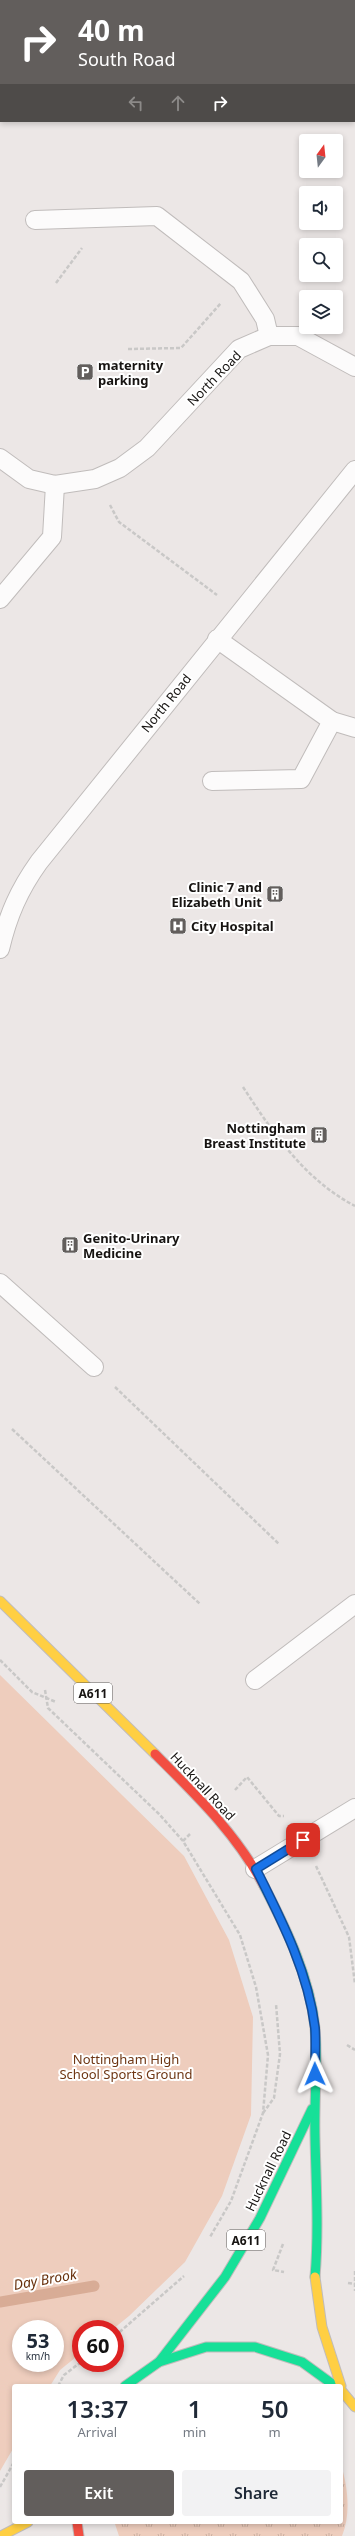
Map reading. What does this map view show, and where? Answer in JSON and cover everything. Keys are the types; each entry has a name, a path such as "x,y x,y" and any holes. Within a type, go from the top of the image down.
{"main road":[{"name":"Hucknall Road","path":"0,1601 215,1814 256,1869 286,1928 305,1983 315,2028 314,2106 318,2246 315,2278 322,2327 339,2384"},
{"name":"Hucknall Road","path":"159,2362 225,2277 260,2218 314,2106"},
{"path":"128,2384 159,2362 206,2347 255,2347 302,2362 334,2384"},
{"path":"343,2392 355,2407"},
{"path":"1,2536 24,2524"},
{"path":"77,2524 79,2536"}],"lane":[{"path":"35,220 157,216 241,280 265,318 269,336"},
{"name":"North Road","path":"0,458 29,479 56,484 95,479 120,468 147,448 239,349 269,336 298,336 355,367"},
{"name":"North Road","path":"0,949 6,924 21,887 217,639 355,470"},
{"path":"0,598 52,537 56,484"},
{"path":"217,639 332,721 355,728"},
{"path":"212,781 301,779 332,721"},
{"path":"0,1283 94,1368"},
{"path":"255,1680 355,1604"},
{"path":"256,1869 355,1808"}],"path":[{"path":"56,282 89,238 90,218"},
{"path":"128,349 181,348 241,280"},
{"path":"95,479 119,522 239,612"},
{"path":"243,1087 279,1141 305,1169 355,1206"},
{"path":"94,1368 280,1544"},
{"path":"12,1429 200,1604"},
{"path":"0,1660 32,1692 60,1704"},
{"path":"44,1685 48,1708 159,1814 183,1841 240,1935 256,1987 268,2055 263,2113 231,2201 209,2239"},
{"path":"315,1833 313,1858 349,1937 355,1984"},
{"path":"263,2113 274,2098 280,2054 276,2003"},
{"path":"284,2242 273,2270 285,2272"},
{"path":"355,2271 355,2291"},
{"path":"124,2328 185,2275"},
{"path":"59,2384 64,2375 72,2369"},
{"path":"0,2487 12,2466"}],"green space":[{"name":"Nottingham High School Sports Ground","path":"0,1675 184,1856 229,1940 253,2017 251,2115 222,2196 185,2262 124,2320 72,2320 72,2360 64,2367 64,2320 12,2320 12,2372 59,2372 51,2384 12,2384 12,2450 0,2471"},
{"path":"343,2474 348,2500 347,2519 342,2536 119,2536 115,2524 343,2524"}],"waterway":[{"name":"Day Brook","path":"0,2302 94,2286"}],"traffic: fast":[{"path":"264,1886 289,1937 303,1973 315,2028 317,2224 315,2277"},
{"path":"159,2362 225,2277 260,2218 312,2109"},
{"path":"128,2384 159,2362 206,2347 255,2347 302,2362 332,2384"}],"traffic: slow":[{"path":"0,1601 155,1754"},
{"path":"315,2277 322,2327 340,2384"},
{"path":"343,2392 355,2407"},
{"path":"1,2536 24,2524"}],"traffic: jam":[{"path":"155,1754 215,1816 241,1849 264,1886"},
{"path":"77,2524 79,2536"}],"place":[{"name":"maternity parking","path":"85,372"},
{"name":"Clinic 7 and Elizabeth Unit","path":"275,894"},
{"name":"City Hospital","path":"178,926"},
{"name":"Nottingham Breast Institute","path":"319,1135"},
{"name":"Genito-Urinary Medicine","path":"70,1245"}],"route":[{"path":"303,1840 256,1869 286,1928 305,1983 315,2028 315,2074"}]}
